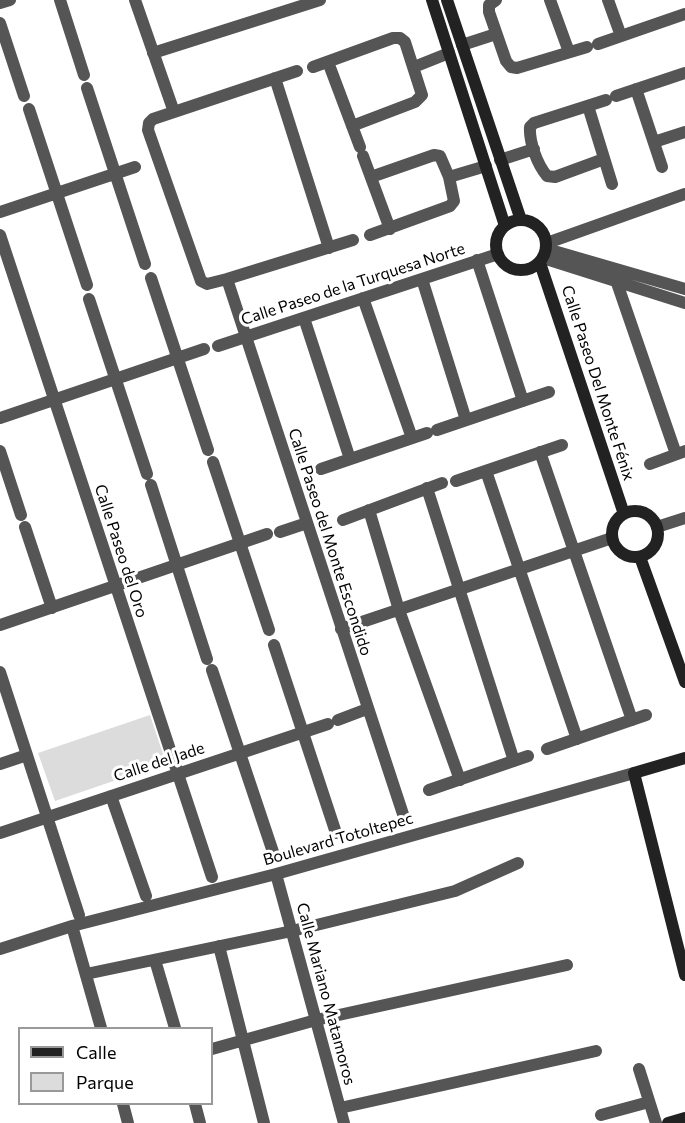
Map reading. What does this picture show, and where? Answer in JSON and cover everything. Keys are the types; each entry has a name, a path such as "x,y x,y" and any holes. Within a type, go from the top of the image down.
{"main road":[{"path":"432,0 505,226"},
{"path":"447,0 521,220"},
{"path":"521,220 535,224 545,236 544,253 533,268 518,270 503,263 498,254 497,240 505,226 521,220"},
{"name":"Calle Paseo Del Monte Fénix","path":"544,253 624,514"},
{"path":"643,513 657,527 658,535 653,549 640,557 626,556 615,546 612,538 614,524 624,514 643,513"},
{"path":"640,557 685,682"},
{"name":"Boulevard Totoltepec","path":"634,773 685,758"},
{"path":"634,773 685,975"},
{"path":"668,1123 685,1118"}],"street":[{"path":"0,3 10,0"},
{"path":"60,0 145,264"},
{"path":"135,0 174,112"},
{"path":"153,53 320,0"},
{"path":"496,0 489,5 496,34 511,67 517,68 593,46 685,14"},
{"path":"550,0 569,52"},
{"path":"608,0 621,36"},
{"path":"0,23 24,96"},
{"path":"462,45 496,34"},
{"path":"313,67 393,38 400,38 405,42 422,95 415,102 352,126"},
{"path":"414,67 449,53"},
{"path":"328,62 390,228"},
{"path":"297,70 153,118 148,130 201,281 207,284 227,279 352,240"},
{"path":"604,159 555,177 547,176 534,149 529,134 530,127 534,123 685,73"},
{"path":"275,78 329,248"},
{"path":"636,89 662,167"},
{"path":"588,106 612,184"},
{"path":"28,109 87,285"},
{"path":"654,142 685,132"},
{"path":"500,160 534,149"},
{"path":"370,235 450,206 454,201 443,159 434,155 371,177"},
{"path":"449,177 486,166"},
{"path":"0,212 135,167"},
{"path":"544,253 685,194"},
{"name":"Calle Paseo del Oro","path":"0,235 212,877"},
{"path":"544,253 617,283 685,303"},
{"path":"544,253 685,289"},
{"name":"Calle Paseo de la Turquesa Norte","path":"218,346 498,254"},
{"path":"477,260 523,401"},
{"path":"151,278 208,450"},
{"name":"Calle Paseo del Monte Escondido","path":"227,279 403,814"},
{"path":"422,279 466,420"},
{"path":"617,283 681,453 650,464"},
{"path":"363,298 412,438"},
{"path":"89,299 273,852"},
{"path":"304,318 350,459"},
{"path":"0,418 204,349"},
{"path":"321,469 549,393"},
{"path":"456,481 562,445"},
{"path":"0,451 52,608"},
{"path":"540,452 632,720"},
{"path":"213,462 269,630"},
{"path":"486,471 518,571 578,739"},
{"path":"343,520 442,483"},
{"path":"427,488 514,761"},
{"path":"369,510 399,610 460,780"},
{"path":"657,527 685,518"},
{"path":"0,625 240,543 307,523"},
{"path":"341,629 573,553 612,538"},
{"path":"274,645 336,833"},
{"path":"0,672 4,698 27,755 79,915"},
{"name":"Calle del Jade","path":"0,833 368,709"},
{"path":"547,749 646,715"},
{"path":"0,764 27,755"},
{"path":"429,790 528,756"},
{"name":"Boulevard Totoltepec","path":"0,949 72,926 276,874 634,773"},
{"path":"111,796 146,896"},
{"path":"86,974 292,931 454,891 518,863"},
{"name":"Calle Mariano Matamoros","path":"276,874 344,1123"},
{"path":"72,926 100,1027"},
{"path":"219,946 264,1123"},
{"path":"156,960 174,1027"},
{"path":"213,1049 316,1020 567,965"},
{"path":"340,1108 596,1051"},
{"path":"639,1069 656,1123"},
{"path":"601,1115 649,1102"},
{"path":"123,1105 128,1123"},
{"path":"195,1105 200,1123"}],"green space":[{"path":"150,715 166,763 55,801 38,753"}]}
